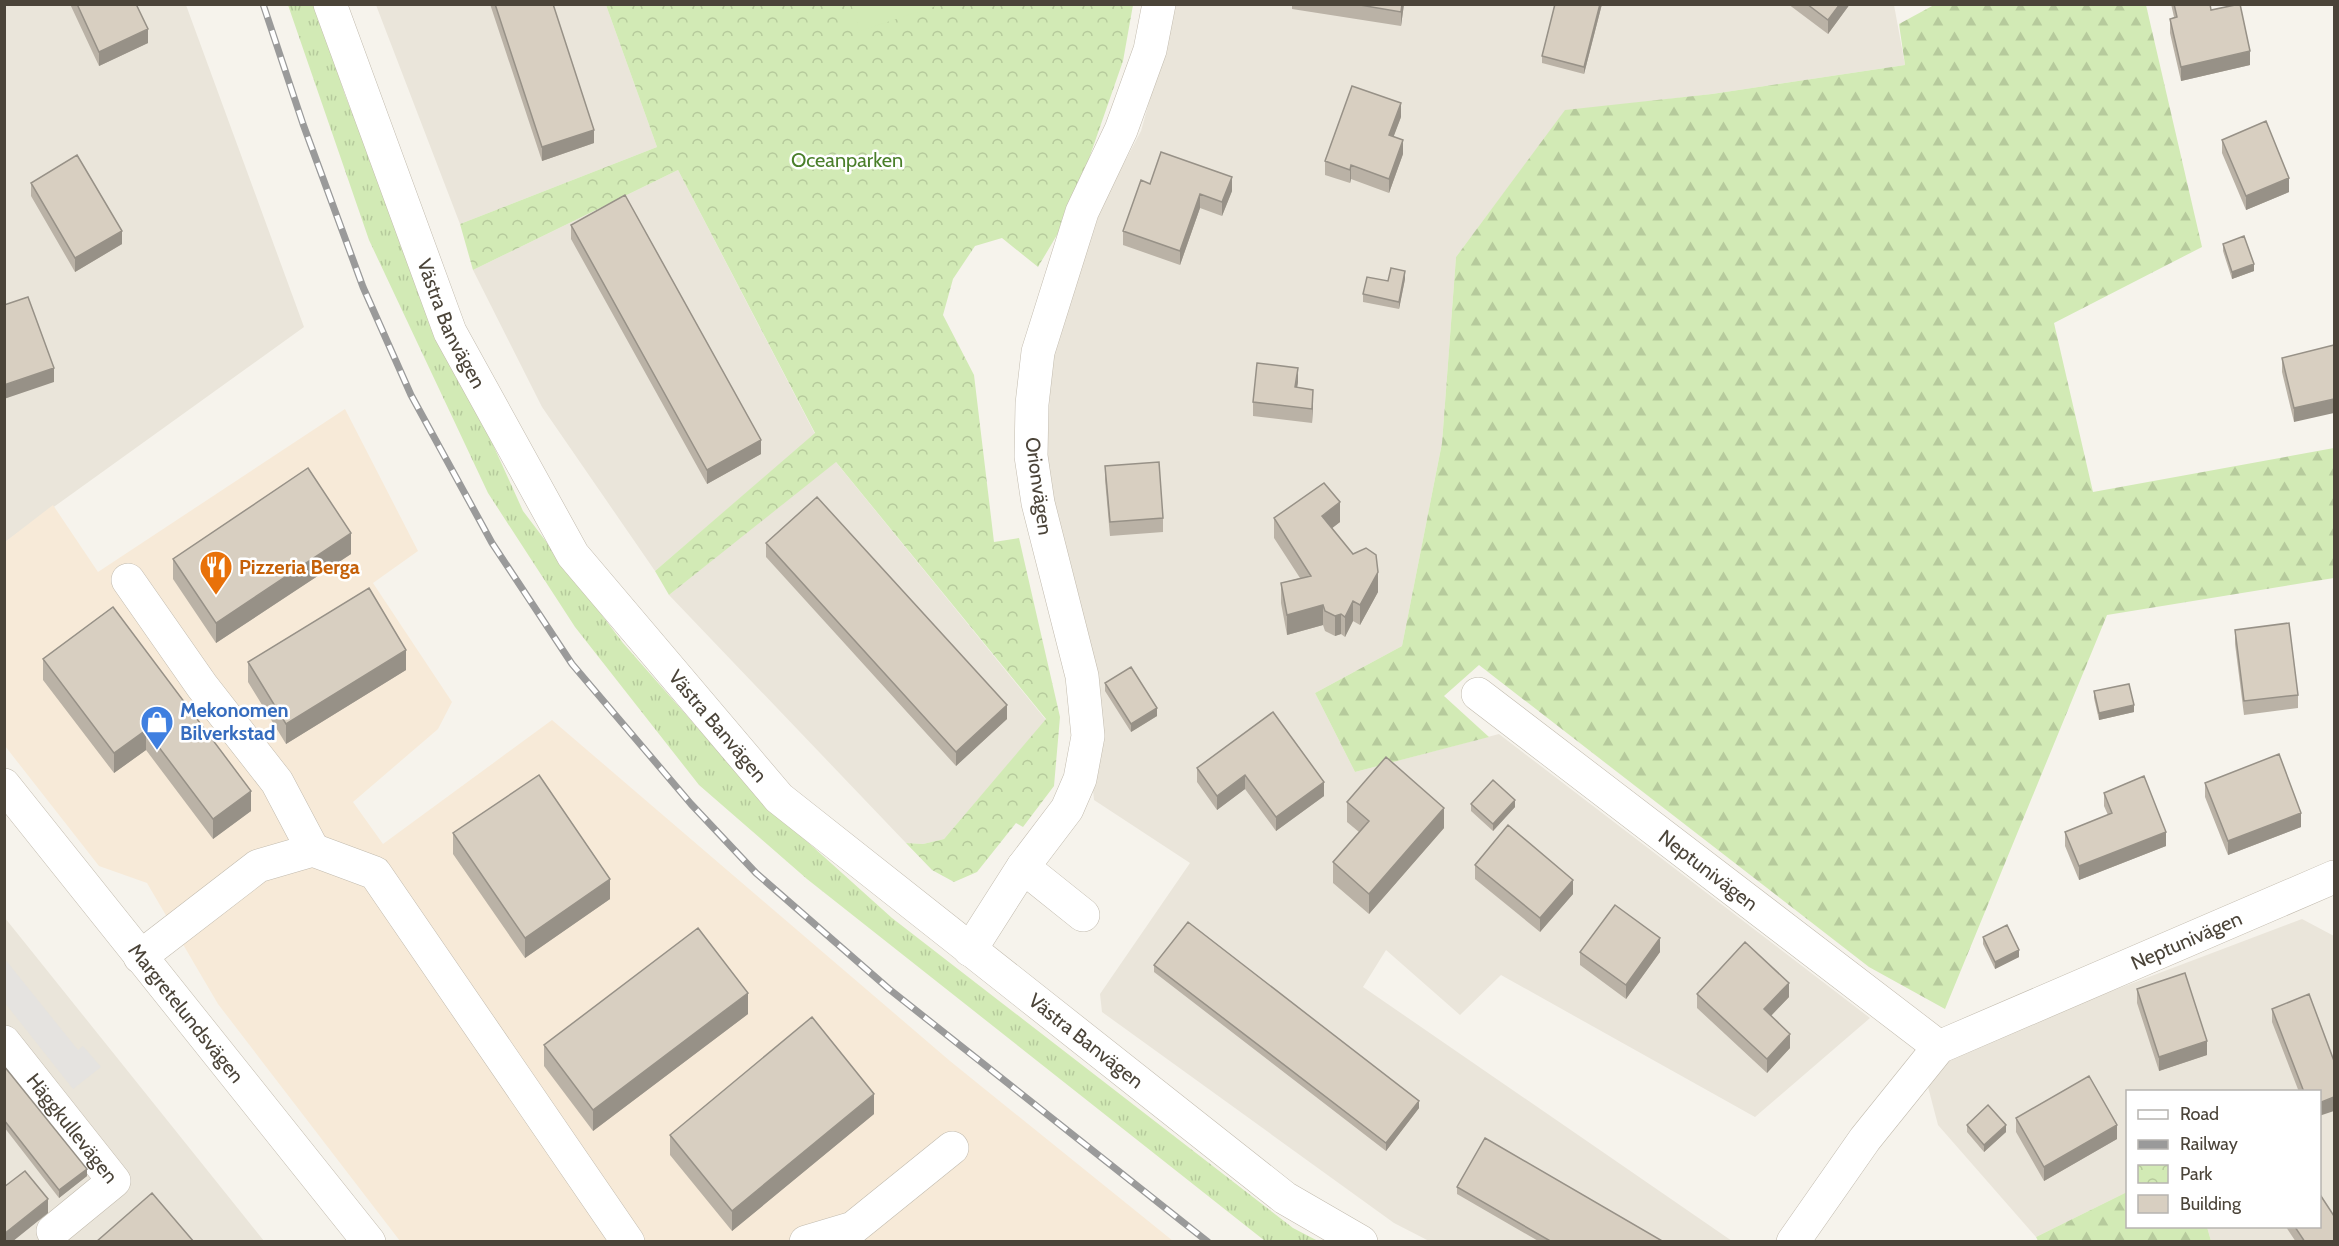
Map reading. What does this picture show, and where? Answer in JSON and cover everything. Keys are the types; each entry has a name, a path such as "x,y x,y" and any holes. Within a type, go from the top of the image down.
{"street":[{"name":"Västra Banvägen","path":"330,4 450,332 573,555 779,798 1285,1198 1361,1242"},
{"name":"Orionvägen","path":"970,950 1023,867 1067,809 1080,779 1088,736 1082,676 1038,503 1031,456 1032,404 1038,352 1082,212 1121,130 1150,50 1159,4"},
{"path":"128,580 202,686 277,782 313,850"},
{"name":"Neptunivägen","path":"1478,694 1939,1047"},
{"name":"Margretelundsvägen","path":"9,802 140,957 369,1242"},
{"path":"140,957 258,866 313,850 375,873 628,1242"},
{"path":"1023,867 1083,915"},
{"name":"Neptunivägen","path":"1793,1242 1865,1139 1939,1047 2334,877"},
{"name":"Häggkullevägen","path":"4,1042 114,1181 52,1238"},
{"path":"806,1242 853,1228 952,1149"}],"shaded area":[{"path":"5,5 186,5 304,327 5,542"},
{"path":"376,5 606,5 657,147 460,224"},
{"path":"1176,5 1894,5 1905,65 1712,94 1565,111 1456,257 1442,443 1402,646 1315,693 1355,772 1499,734 1870,1018 1755,1117 1501,975 1460,1015 1386,950 1363,987 1732,1241 1429,1241 1394,1223 1102,1012 1100,994 1190,863 1094,800 1082,676 1046,479 1051,364 1090,227 1141,131"},
{"path":"678,170 815,434 655,571 542,407 473,270"},
{"path":"345,409 418,551 373,583 452,702 438,729 353,802 383,844 552,720 950,1061 1173,1241 400,1241 218,1004 147,883 99,866 5,746 5,542 53,505 98,572"},
{"path":"835,461 1046,720 944,839 923,844 906,843 669,595"},
{"path":"5,918 264,1241 5,1241"},
{"path":"2302,919 2334,936 2334,1241 2211,1241 2207,1228 2321,1228 2321,1090 2126,1090 2126,1192 2036,1237 1938,1125 1927,1083 1964,1047"},
{"path":"4,958 78,1050 83,1046 101,1067 73,1089 5,1003"}],"green space":[{"path":"851,4 938,4 939,5 860,31"},
{"path":"288,5 316,5 345,95 423,290 523,511 623,643 761,800 892,918 1293,1228 1318,1241 1265,1241 807,879 699,785 575,627 488,493 369,240"},
{"name":"Oceanparken","path":"606,5 1133,5 1123,61 1070,213 1038,267 1002,238 975,246 953,279 943,315 974,375 994,542 1019,538 1060,717 1054,786 1023,827 1016,823 977,872 954,882 932,870 906,843 923,844 944,839 1046,719 836,462 669,595 655,571 815,433 678,170 473,270 460,224 657,147"},
{"path":"1934,5 2146,5 2202,247 2054,323 2093,492 2334,448 2334,578 2107,615 1945,1009 1869,967 1479,665 1444,696 1489,737 1355,772 1315,693 1402,646 1442,443 1456,257 1565,110 1712,94 1905,65 1899,24"},
{"path":"2126,1192 2126,1228 2207,1228 2211,1241 2038,1241 2036,1237"}],"building":[{"path":"77,4 136,4 148,29 99,52"},
{"path":"495,4 553,4 594,130 542,147"},
{"path":"1354,4 1402,4 1401,12"},
{"path":"1555,4 1600,4 1584,67 1542,56"},
{"path":"1807,4 1840,4 1828,20"},
{"path":"2174,4 2210,4 2211,10 2240,4 2250,51 2181,67 2170,19 2177,17"},
{"path":"1352,86 1401,103 1389,135 1403,140 1389,179 1351,165 1350,170 1325,161"},
{"path":"2266,121 2289,178 2246,196 2222,140"},
{"path":"1161,152 1232,177 1222,202 1200,194 1180,251 1123,231 1141,180 1150,184"},
{"path":"77,155 122,231 75,258 31,183"},
{"path":"625,195 761,440 707,470 571,225"},
{"path":"2244,236 2254,264 2232,272 2223,244"},
{"path":"1391,268 1405,271 1399,302 1363,294 1367,277 1388,281"},
{"path":"28,297 54,368 4,385 4,305"},
{"path":"2334,345 2334,399 2294,408 2282,358"},
{"path":"1257,363 1298,368 1295,387 1313,390 1312,409 1253,402"},
{"path":"1159,462 1163,518 1110,522 1105,466"},
{"path":"308,468 351,533 216,623 173,559"},
{"path":"1324,483 1340,502 1322,516 1353,554 1366,548 1376,555 1378,572 1360,605 1353,601 1345,617 1341,614 1335,616 1325,611 1323,605 1287,615 1281,583 1311,576 1274,518"},
{"path":"817,497 1007,705 956,752 766,543"},
{"path":"369,588 406,650 286,724 248,662"},
{"path":"113,607 251,791 213,819 146,730 114,753 43,659"},
{"path":"2289,623 2298,695 2244,701 2235,630"},
{"path":"1131,667 1157,708 1131,724 1105,683"},
{"path":"2129,684 2134,705 2099,713 2094,691"},
{"path":"1273,712 1324,782 1276,817 1245,775 1217,796 1197,768"},
{"path":"2279,754 2301,813 2228,841 2205,783"},
{"path":"1386,757 1444,808 1369,894 1333,862 1369,821 1347,802"},
{"path":"539,775 610,879 525,938 453,833"},
{"path":"2144,776 2166,832 2079,866 2065,832 2112,813 2104,793"},
{"path":"1493,780 1515,800 1493,824 1471,804"},
{"path":"1508,825 1573,880 1540,918 1475,865"},
{"path":"1615,905 1660,938 1626,985 1580,952"},
{"path":"1188,922 1419,1101 1386,1143 1154,965"},
{"path":"2007,925 2019,950 1995,962 1983,937"},
{"path":"698,928 748,993 593,1110 544,1045"},
{"path":"1745,942 1789,983 1764,1009 1790,1034 1767,1059 1697,994"},
{"path":"2185,973 2207,1041 2159,1057 2137,989"},
{"path":"2309,994 2334,1061 2334,1097 2321,1102 2321,1090 2303,1090 2272,1009"},
{"path":"812,1017 874,1094 732,1211 670,1135"},
{"path":"4,1066 87,1169 59,1190 4,1120"},
{"path":"2089,1076 2117,1125 2044,1167 2016,1118"},
{"path":"1988,1105 2006,1125 1984,1145 1967,1125"},
{"path":"1485,1138 1664,1242 1552,1242 1457,1187"},
{"path":"25,1171 48,1199 4,1234 4,1187"},
{"path":"152,1193 194,1242 96,1242"},
{"path":"2321,1196 2334,1216 2334,1242 2305,1242 2296,1228 2321,1228"}],"railway":[{"path":"263,4 303,124 363,287 411,395 492,543 572,664 691,804 756,873 889,989 1208,1242"}],"place":[{"name":"Pizzeria Berga","path":"216,596"},
{"name":"Mekonomen Bilverkstad","path":"157,751"}]}
